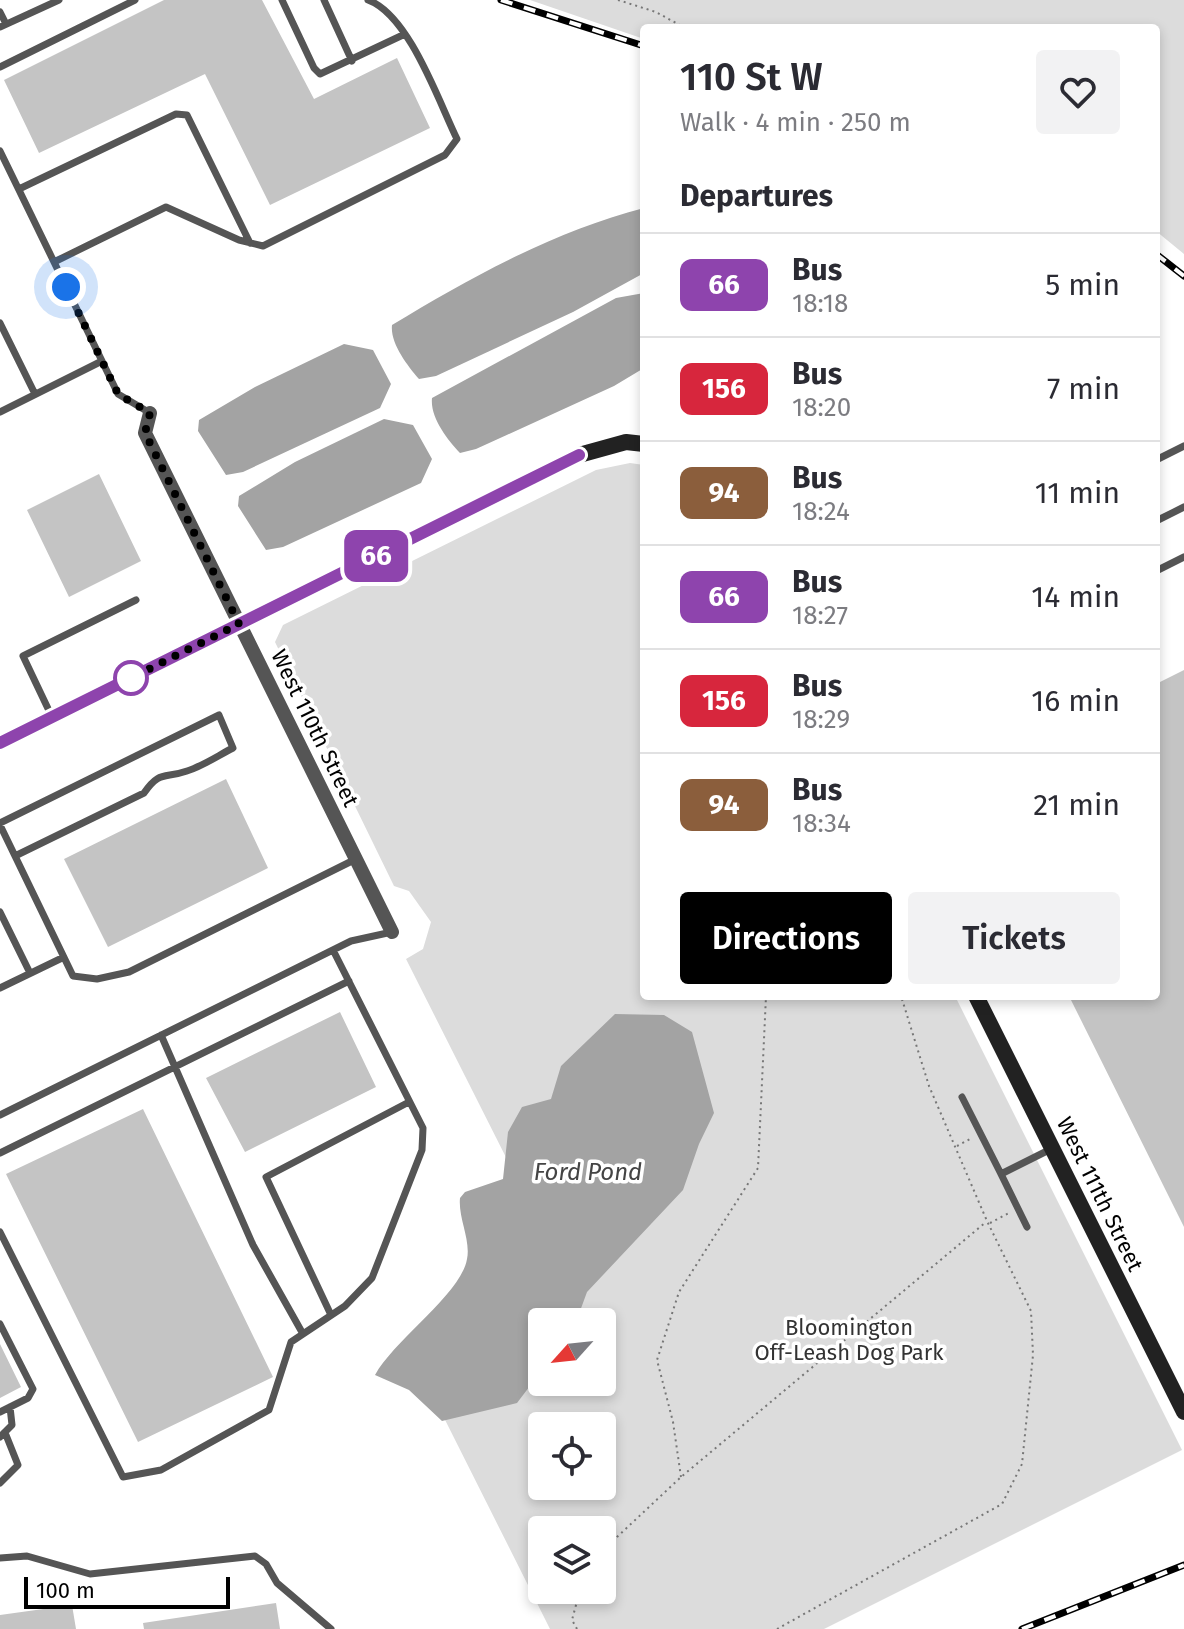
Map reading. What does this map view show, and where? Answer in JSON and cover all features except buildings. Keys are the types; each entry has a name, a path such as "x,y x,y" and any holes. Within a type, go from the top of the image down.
{"street":[{"name":"West 110th Street","path":"150,413 145,433 392,932"},
{"path":"2,736 52,717 579,455 626,442 640,444"},
{"name":"West 111th Street","path":"978,1000 1184,1412"}],"lane":[{"path":"0,12 3,26 59,0"},
{"path":"0,67 135,0"},
{"path":"282,0 314,68 320,74 405,34"},
{"path":"324,0 352,61"},
{"path":"54,262 166,207 263,246 445,155 457,139 405,34 392,15 368,0"},
{"path":"19,189 176,114 187,115 250,243"},
{"path":"0,151 118,394 150,413"},
{"path":"0,323 35,394"},
{"path":"0,412 102,361"},
{"path":"1160,458 1184,446"},
{"path":"1160,519 1184,507"},
{"path":"1160,569 1184,557"},
{"path":"52,717 23,656 136,600"},
{"path":"15,856 144,793 154,779 166,773 185,772 233,748 219,715 0,824 62,958 73,976 97,979 129,972 356,859"},
{"path":"0,912 30,973"},
{"path":"0,1115 351,941 392,932"},
{"path":"0,1232 123,1477 161,1470 269,1410 291,1342 331,1315 372,1278 422,1150 423,1128 333,950"},
{"path":"0,988 62,958"},
{"path":"0,1153 349,981"},
{"path":"161,1035 178,1065 253,1245 303,1334"},
{"path":"962,1097 1027,1227"},
{"path":"331,1315 266,1183 266,1177 409,1102"},
{"path":"1001,1174 1053,1148"},
{"path":"0,1324 33,1389 28,1398 0,1412"},
{"path":"0,1483 18,1465 3,1436 12,1425 10,1407"},
{"path":"0,1558 27,1556 90,1574 255,1556 266,1564 277,1583 331,1629"}],"path":[{"path":"618,0 656,12 678,24"},
{"path":"681,1477 673,1422 657,1360 679,1292 758,1168 766,1000"},
{"path":"777,1629 1002,1504 1022,1464 1033,1355 1031,1311 988,1223 929,1086 902,1000"},
{"path":"955,1147 980,1133"},
{"path":"616,1538 681,1477 988,1223 1018,1209"},
{"path":"576,1604 572,1620 577,1629"}],"green space":[{"path":"530,0 1184,0 1184,254 1160,234 1160,24 640,24 640,38"},
{"name":"Bloomington Off-Leash Dog Park","path":"630,463 640,464 640,1000 957,1000 1182,1450 824,1629 550,1629 537,1604 616,1604 616,1516 528,1516 528,1585 421,1372 528,1316 528,1396 616,1396 616,1308 543,1308 574,1292 406,959 423,949 431,922 409,891 394,886 275,642 283,625 596,470"}],"water":[{"path":"640,209 640,275 573,312 436,376 419,379 400,354 392,325 514,257"},
{"path":"640,294 640,370 614,386 476,449 460,453 437,420 432,398 616,298"},
{"path":"344,344 373,350 391,384 380,408 243,472 226,475 198,431 199,420 255,387"},
{"path":"384,419 413,425 432,459 421,483 283,547 266,550 238,506 239,496 295,462"},
{"name":"Ford Pond","path":"615,1014 664,1015 692,1032 714,1113 683,1190 587,1292 581,1308 528,1308 528,1388 517,1403 442,1421 409,1390 375,1375 384,1361 441,1302 462,1273 468,1252 460,1198 465,1192 503,1179 508,1132 522,1107 551,1099 561,1066"}],"railway":[{"path":"501,0 640,45"},
{"path":"1160,257 1184,276"},
{"path":"1022,1629 1184,1565"}],"bus line":[{"name":"66","path":"0,743 579,455"}],"route":[{"path":"66,287 118,394 150,413 145,433 239,624 131,678"}]}
